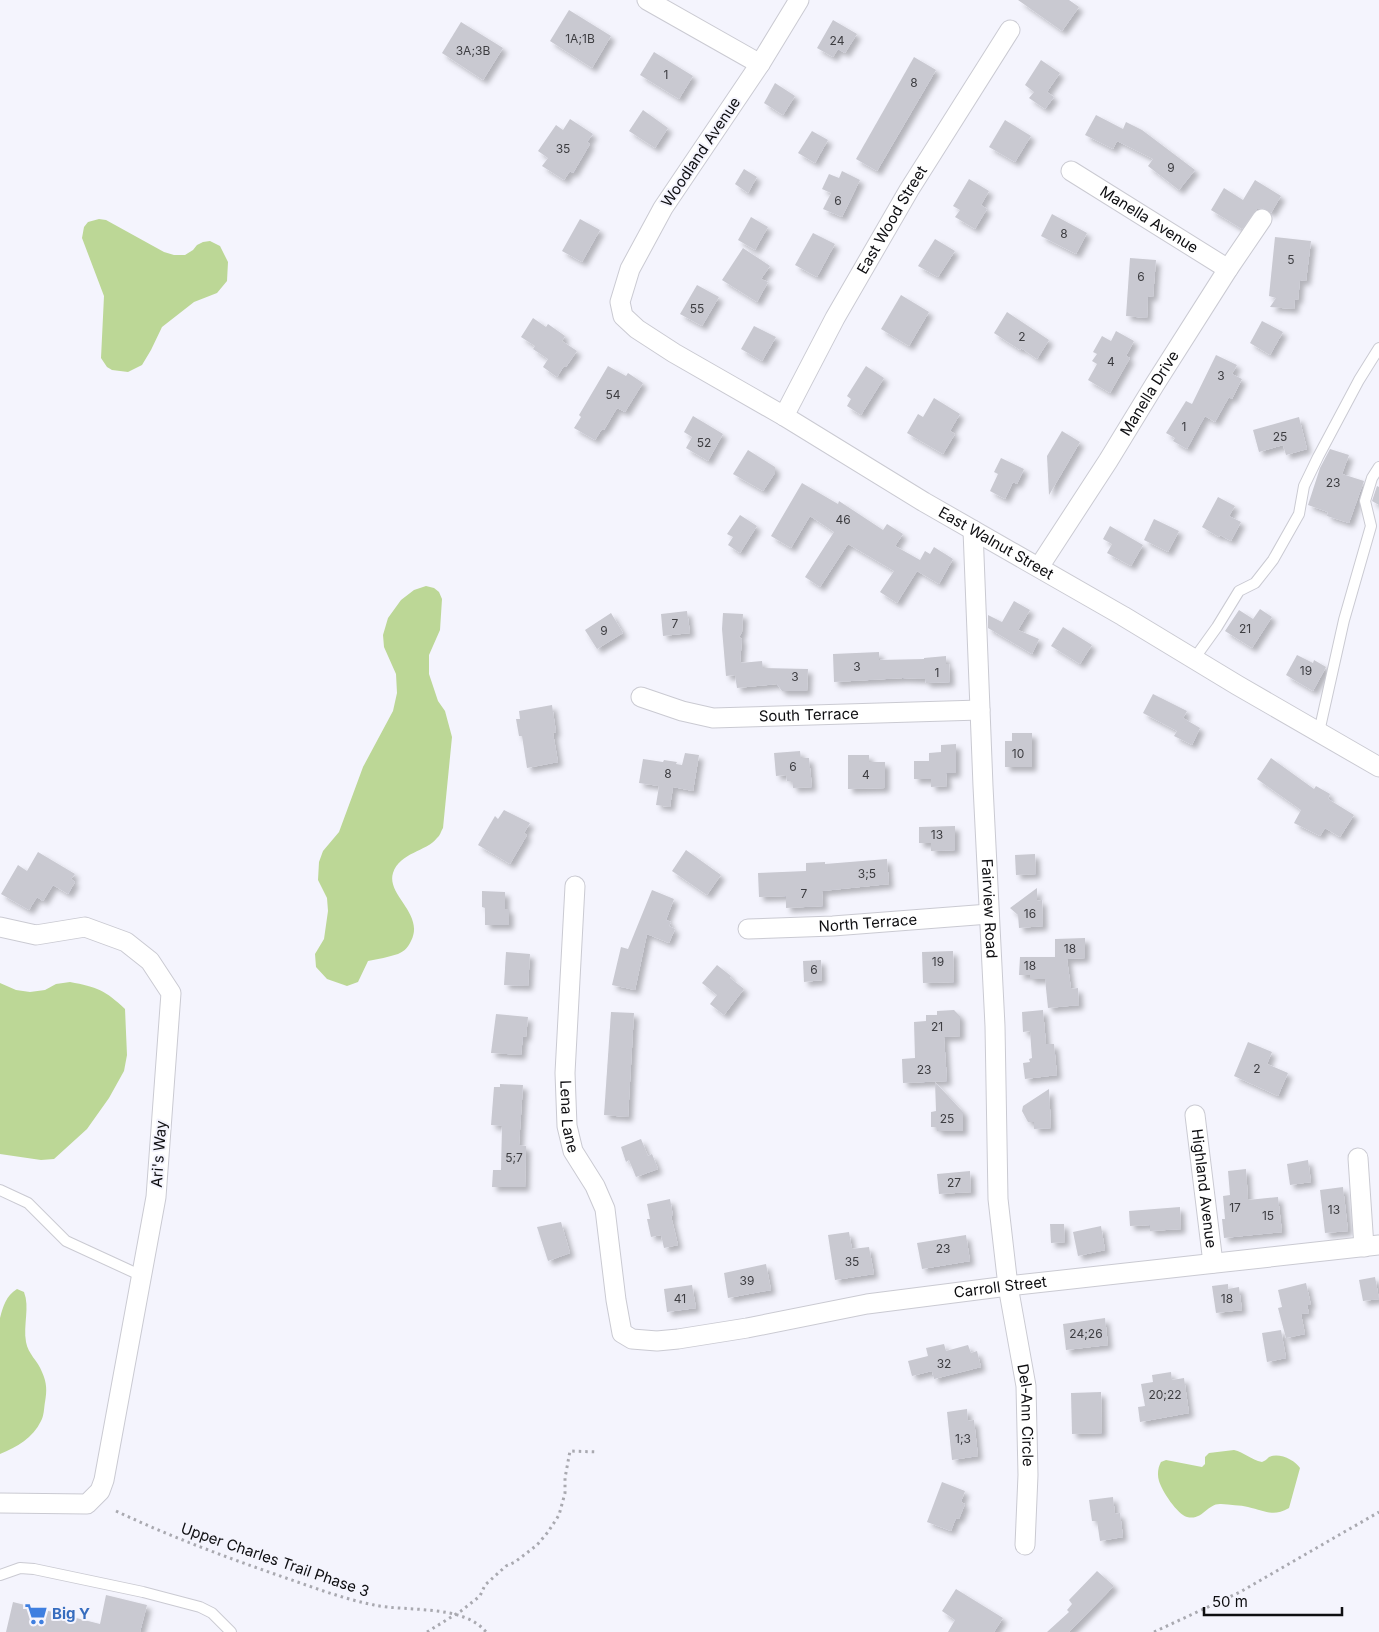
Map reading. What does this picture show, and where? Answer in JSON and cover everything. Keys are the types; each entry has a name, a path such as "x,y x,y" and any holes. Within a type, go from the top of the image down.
{"street":[{"path":"647,0 760,64"},
{"name":"Woodland Avenue","path":"622,311 620,302 630,269 663,208 760,64 799,0"},
{"name":"East Wood Street","path":"784,416 835,318 904,199 1010,30"},
{"name":"Manella Avenue","path":"1071,171 1228,269"},
{"name":"Manella Drive","path":"1039,567 1228,269 1262,219"},
{"name":"East Walnut Street","path":"622,311 623,316 637,329 674,353 784,416 924,502 1039,567 1379,767"},
{"name":"Fairview Road","path":"973,530 995,1026 998,1199 1008,1286"},
{"name":"South Terrace","path":"641,697 682,711 713,718 980,710"},
{"name":"Lena Lane","path":"575,886 566,1073 567,1126 573,1151 595,1186 605,1209 616,1300 622,1333 625,1335"},
{"name":"North Terrace","path":"748,929 833,926 989,914"},
{"name":"Ari's Way","path":"0,927 36,935 85,927 126,942 150,961 171,993 156,1197 104,1480 100,1491 87,1504 0,1503"},
{"name":"Highland Avenue","path":"1195,1114 1213,1263"},
{"path":"1358,1158 1372,1246"},
{"name":"Carroll Street","path":"625,1335 632,1339 657,1341 678,1339 747,1328 867,1304 1008,1286 1372,1246"},
{"name":"Del-Ann Circle","path":"1008,1286 1026,1386 1028,1475 1025,1545"}],"lane":[{"path":"1194,659 1217,627 1239,591 1255,583 1272,560 1300,514 1304,486 1359,380 1379,348"},
{"path":"1319,732 1344,620 1371,526 1365,501 1372,478 1379,467"},
{"path":"0,1190 28,1203 66,1240 142,1276"},
{"path":"0,1575 13,1570 27,1568 59,1573 142,1592 200,1607 212,1613 231,1632"}],"path":[{"path":"427,1632 480,1596 485,1585 506,1566 515,1562 537,1545 548,1532 559,1515 565,1493 565,1478 570,1451 598,1452"},
{"name":"Upper Charles Trail Phase 3","path":"116,1511 188,1543 333,1594 378,1606 456,1614 474,1622 486,1632"},
{"path":"1154,1632 1240,1592 1379,1512"}],"green space":[{"path":"99,219 106,220 164,252 174,255 185,255 197,245 210,241 220,246 228,262 227,281 217,293 194,302 162,327 142,365 128,372 112,370 107,367 101,358 104,296 82,238 84,227 88,222"},
{"path":"426,586 434,588 439,592 442,599 440,630 429,655 429,674 438,701 445,711 452,737 443,828 439,836 432,843 407,856 396,866 393,873 392,881 395,889 410,913 413,922 414,931 409,945 398,954 368,961 358,982 347,986 327,979 316,967 315,954 324,939 328,911 327,898 318,880 319,862 323,851 339,832 363,767 393,711 397,693 396,674 384,647 383,635 388,618 401,600 414,590"},
{"path":"70,982 100,990 112,997 125,1009 127,1055 124,1071 109,1098 87,1129 54,1159 41,1160 0,1154 0,983 16,990 30,992 45,990 56,984"},
{"path":"17,1289 24,1292 26,1298 26,1342 44,1376 46,1394 43,1417 38,1427 18,1445 0,1454 0,1318 5,1302"},
{"path":"1234,1450 1262,1462 1269,1457 1277,1455 1291,1460 1298,1465 1300,1468 1289,1508 1273,1513 1242,1506 1216,1504 1197,1517 1187,1517 1179,1512 1159,1481 1158,1471 1161,1462 1166,1460 1202,1467 1205,1464 1205,1457 1209,1453"}],"building":[{"path":"1018,0 1069,0 1079,7 1062,31"},
{"path":"569,10 611,36 592,68 550,41"},
{"path":"833,20 857,34 845,53 838,49 833,57 817,48"},
{"path":"461,22 503,48 483,80 442,53"},
{"path":"654,52 693,76 679,99 640,75"},
{"path":"914,57 936,70 877,171 856,159"},
{"path":"1041,60 1060,73 1047,92 1054,97 1045,109 1029,98 1034,92 1025,85"},
{"path":"775,83 795,96 783,115 764,103"},
{"path":"643,110 668,128 655,148 629,131"},
{"path":"1096,115 1123,129 1126,122 1142,130 1195,170 1179,190 1148,166 1153,159 1117,141 1113,149 1085,135"},
{"path":"570,119 593,134 587,142 590,144 573,173 570,171 564,180 542,166 548,158 538,151 556,125 563,130"},
{"path":"1005,120 1031,136 1015,162 989,147"},
{"path":"812,131 828,140 815,163 798,153"},
{"path":"744,169 757,177 748,193 735,184"},
{"path":"842,171 860,180 842,217 823,209 831,193 822,189 829,174 839,178"},
{"path":"969,179 989,191 981,205 987,209 975,229 955,217 960,210 953,206"},
{"path":"1255,180 1281,196 1271,213 1263,208 1257,209 1242,229 1211,210 1224,188 1243,200"},
{"path":"1052,214 1087,233 1076,254 1041,236"},
{"path":"751,217 768,227 755,250 738,240"},
{"path":"580,219 600,230 582,262 562,251"},
{"path":"813,233 835,244 817,277 795,265"},
{"path":"1275,237 1311,241 1306,281 1300,280 1298,300 1295,299 1294,309 1270,307 1276,298 1269,296"},
{"path":"935,239 955,251 938,277 918,266"},
{"path":"743,248 770,266 761,279 768,282 757,302 722,280"},
{"path":"1130,258 1156,260 1153,297 1148,296 1147,318 1126,316"},
{"path":"697,285 719,297 702,326 680,314"},
{"path":"901,295 929,312 909,346 881,329"},
{"path":"1007,312 1049,340 1037,359 994,333"},
{"path":"533,318 546,327 548,324 565,336 562,341 577,351 557,377 543,367 548,359 533,349 535,346 521,337"},
{"path":"1262,321 1283,332 1270,355 1250,343"},
{"path":"754,326 776,337 762,361 741,349"},
{"path":"1116,331 1134,341 1126,356 1130,358 1110,393 1088,380 1097,364 1092,361 1097,354 1093,352 1102,336 1111,341"},
{"path":"1216,355 1237,365 1232,374 1242,379 1232,399 1229,397 1215,422 1205,416 1187,449 1173,441 1175,438 1166,433 1186,401 1192,404"},
{"path":"608,366 626,376 628,373 643,383 625,412 617,408 604,430 602,429 595,440 574,428 581,417 579,415"},
{"path":"866,366 884,378 861,415 847,406 851,399 847,396"},
{"path":"934,398 960,414 950,431 955,434 943,454 907,433 918,414 923,417"},
{"path":"693,416 723,434 708,461 686,448 692,437 684,432"},
{"path":"1299,417 1307,449 1286,455 1283,445 1259,452 1253,430"},
{"path":"1062,431 1080,442 1049,495 1047,456"},
{"path":"1330,449 1349,455 1342,474 1364,481 1349,523 1327,516 1328,512 1308,505 1320,468"},
{"path":"748,450 775,467 775,473 763,491 733,474"},
{"path":"1001,458 1024,469 1017,484 1013,482 1005,499 990,491 998,474 994,472"},
{"path":"802,483 838,504 839,501 883,530 887,524 903,534 895,546 920,560 925,551 930,554 934,547 953,559 939,584 917,571 897,603 880,592 894,571 848,544 820,587 805,577 834,532 810,516 791,548 771,536"},
{"path":"1377,486 1379,487 1379,505 1372,501"},
{"path":"1218,497 1235,506 1229,516 1241,522 1231,541 1220,535 1219,537 1202,527"},
{"path":"740,515 757,526 740,553 728,545 733,537 727,534"},
{"path":"1154,519 1179,531 1168,552 1144,540"},
{"path":"1110,526 1143,545 1131,566 1107,553 1112,544 1103,539"},
{"path":"1014,601 1030,610 1018,630 1039,639 1032,654 988,628 988,615 1002,622"},
{"path":"1260,609 1272,617 1252,648 1225,631 1239,610 1253,619"},
{"path":"687,611 690,633 663,636 661,614"},
{"path":"611,613 623,633 597,649 585,630"},
{"path":"723,613 743,614 742,632 739,637 742,639 740,663 762,661 763,668 808,669 807,691 782,691 777,684 737,688 735,675 726,676 722,629"},
{"path":"1063,627 1092,645 1080,664 1051,646"},
{"path":"879,652 879,660 924,659 946,656 946,664 949,664 950,682 926,683 925,679 903,678 834,682 833,654"},
{"path":"1297,655 1313,663 1314,660 1326,667 1313,691 1286,675"},
{"path":"1153,694 1187,711 1183,718 1200,728 1192,745 1174,736 1177,731 1143,713"},
{"path":"552,705 556,732 553,733 558,762 527,768 522,736 519,736 516,719 520,719 519,711"},
{"path":"1012,733 1032,733 1032,767 1005,767 1005,741 1012,741"},
{"path":"956,744 956,773 946,773 947,786 931,787 931,779 914,779 914,761 929,761 929,753 941,752 941,745"},
{"path":"800,751 801,758 809,758 812,787 793,788 792,781 787,781 786,775 776,776 774,753"},
{"path":"685,753 699,755 693,791 673,787 670,807 656,805 659,786 639,783 643,759 677,762 676,764 682,765"},
{"path":"848,755 869,755 869,762 885,762 885,788 848,789"},
{"path":"1271,758 1314,789 1316,786 1330,794 1328,799 1354,815 1340,837 1325,828 1320,836 1294,823 1301,810 1257,779"},
{"path":"504,810 530,823 524,833 527,835 510,864 478,845 495,816 498,819"},
{"path":"955,826 955,850 931,851 931,843 919,843 919,827"},
{"path":"686,850 721,875 707,895 672,871"},
{"path":"38,852 75,874 71,879 75,882 68,894 53,885 43,901 37,897 29,910 1,894 18,865 27,871"},
{"path":"1035,854 1036,874 1016,875 1015,855"},
{"path":"887,859 889,884 822,891 823,906 786,908 786,896 759,897 758,873 806,871 806,863 825,862 825,864"},
{"path":"1037,888 1037,901 1042,900 1043,926 1019,928 1018,915 1010,908"},
{"path":"652,890 674,899 666,920 671,922 669,926 675,929 669,943 647,934 635,990 612,985 621,947 628,949"},
{"path":"482,891 505,892 505,909 509,909 509,925 485,925"},
{"path":"1085,938 1085,958 1067,959 1071,989 1078,988 1079,1005 1048,1008 1045,979 1030,979 1030,975 1019,975 1020,957 1055,957 1055,939"},
{"path":"953,951 954,982 923,983 922,952"},
{"path":"506,952 530,954 528,986 504,985"},
{"path":"821,960 822,980 804,982 803,961"},
{"path":"717,965 744,989 724,1015 710,1004 717,995 702,983"},
{"path":"954,1010 960,1016 960,1036 944,1037 947,1081 903,1083 902,1059 915,1058 914,1022 926,1021 926,1015 937,1015 937,1011"},
{"path":"1043,1010 1046,1044 1054,1044 1057,1075 1025,1079 1023,1063 1030,1062 1029,1059 1032,1058 1030,1031 1023,1032 1022,1012"},
{"path":"611,1012 634,1013 628,1117 604,1115"},
{"path":"496,1014 528,1017 526,1037 523,1036 521,1055 491,1053"},
{"path":"1248,1042 1272,1052 1267,1064 1288,1073 1278,1096 1234,1076"},
{"path":"935,1082 963,1112 963,1131 937,1131 937,1127 931,1127 931,1112 936,1111"},
{"path":"500,1084 523,1085 519,1145 526,1146 525,1187 492,1187 493,1170 501,1170 502,1126 491,1125 494,1087 500,1087"},
{"path":"1049,1089 1051,1128 1034,1129 1034,1122 1028,1122 1022,1111 1023,1106"},
{"path":"641,1139 648,1156 652,1154 658,1169 636,1177 629,1160 626,1162 621,1147"},
{"path":"1308,1160 1311,1182 1290,1185 1287,1164"},
{"path":"1246,1169 1248,1200 1278,1197 1282,1232 1224,1238 1222,1219 1225,1219 1223,1196 1230,1195 1228,1171"},
{"path":"970,1171 971,1192 939,1194 937,1174"},
{"path":"1343,1187 1348,1231 1325,1233 1320,1190"},
{"path":"670,1199 673,1216 671,1216 678,1245 664,1248 661,1235 651,1237 647,1219 650,1219 647,1204"},
{"path":"1180,1207 1181,1229 1150,1231 1150,1225 1130,1226 1129,1211"},
{"path":"561,1222 570,1253 548,1261 537,1227"},
{"path":"1050,1224 1064,1224 1065,1242 1051,1243"},
{"path":"1101,1226 1105,1250 1078,1256 1073,1232"},
{"path":"849,1232 852,1249 869,1247 874,1274 835,1280 828,1235"},
{"path":"966,1235 970,1261 922,1269 917,1243"},
{"path":"766,1264 771,1290 728,1298 724,1273"},
{"path":"1375,1277 1379,1299 1363,1301 1359,1280"},
{"path":"1306,1283 1311,1305 1307,1305 1309,1313 1301,1314 1305,1334 1286,1338 1278,1308 1282,1307 1278,1290"},
{"path":"1228,1284 1228,1289 1239,1287 1242,1310 1216,1313 1212,1286"},
{"path":"692,1285 696,1308 667,1312 664,1289"},
{"path":"1105,1318 1108,1345 1066,1350 1063,1324"},
{"path":"1281,1330 1286,1358 1267,1362 1262,1333"},
{"path":"944,1344 946,1351 968,1345 971,1353 977,1351 981,1367 934,1379 932,1371 912,1376 908,1361 928,1356 926,1348"},
{"path":"1171,1372 1172,1380 1184,1378 1189,1413 1140,1422 1138,1407 1145,1406 1141,1384 1153,1382 1152,1375"},
{"path":"1101,1392 1102,1433 1072,1434 1071,1393"},
{"path":"967,1409 968,1421 974,1420 978,1456 952,1460 947,1412"},
{"path":"942,1482 965,1491 961,1502 965,1504 959,1519 956,1518 951,1531 927,1522"},
{"path":"1113,1497 1115,1514 1120,1513 1123,1537 1100,1541 1097,1521 1092,1521 1089,1500"},
{"path":"1097,1571 1114,1586 1069,1632 1047,1632 1069,1612 1067,1610 1072,1604 1069,1600"},
{"path":"956,1589 1003,1618 994,1632 948,1632 955,1620 942,1611"},
{"name":"Big Y","path":"106,1595 147,1605 140,1632 6,1632 13,1602 100,1624"}],"place":[{"name":"Big Y","path":"36,1614"}]}
